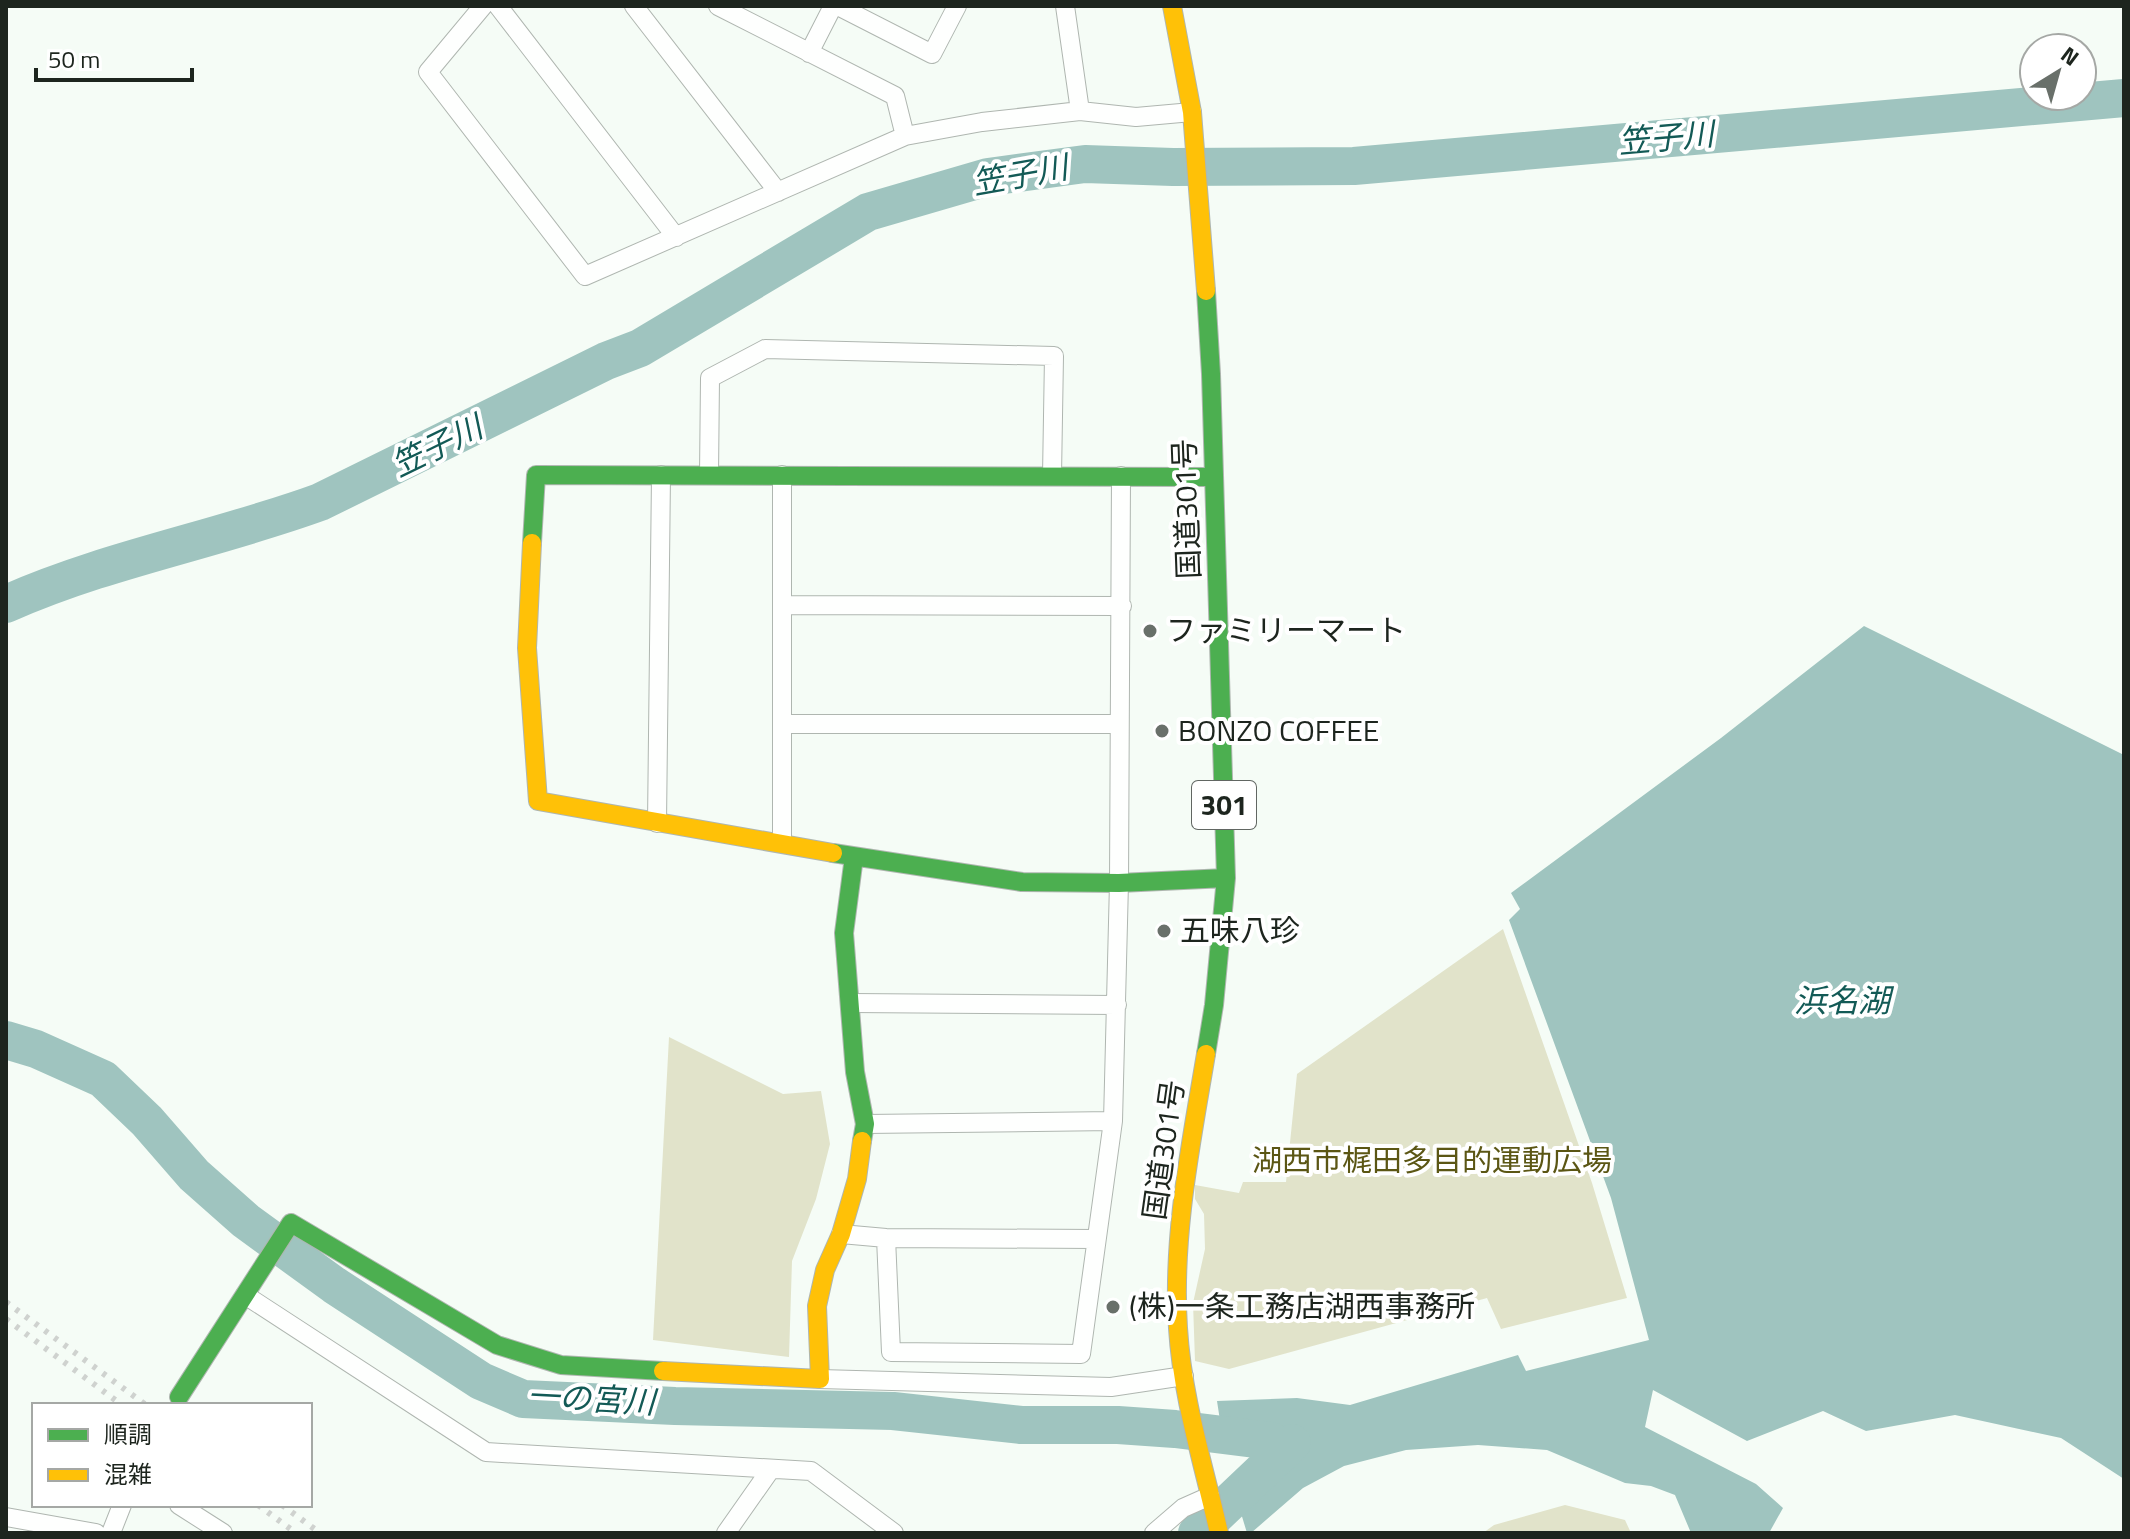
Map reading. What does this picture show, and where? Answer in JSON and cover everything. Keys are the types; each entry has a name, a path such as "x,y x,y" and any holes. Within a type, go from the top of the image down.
{"main road":[{"name":"国道301号","path":"1172,6 1193,120 1201,208 1211,374 1226,878 1214,1005 1184,1184 1178,1265 1178,1329 1188,1398 1219,1533"},
{"path":"1213,477 536,475 527,648 538,801 854,857 1022,882 1119,883 1226,878"},
{"path":"179,1397 291,1223 497,1345 561,1365 820,1379 817,1306 825,1270 841,1234 857,1179 865,1124 855,1072 844,933 854,857"}],"street":[{"path":"483,6 428,72 585,276 905,136 982,122 1080,111 1193,120"},
{"path":"498,6 676,237"},
{"path":"634,6 778,192"},
{"path":"718,6 895,96 905,136"},
{"path":"809,53 835,6 932,54 957,6"},
{"path":"1065,6 1080,111"},
{"path":"709,475 710,378 765,349 1054,356 1052,476"},
{"path":"657,823 661,475"},
{"path":"782,475 782,843"},
{"path":"886,1238 891,1352 1081,1354 1113,1121 1119,883 1121,476"},
{"path":"783,605 1122,606"},
{"path":"783,724 1119,724"},
{"path":"851,1003 1117,1005"},
{"path":"865,1124 1113,1121"},
{"path":"841,1234 886,1238 1096,1239"},
{"path":"245,1295 486,1452 811,1471 894,1533"},
{"path":"820,1379 1111,1387 1184,1376"},
{"path":"726,1533 771,1469"},
{"path":"1154,1533 1183,1508 1211,1501"},
{"path":"111,1533 121,1507"},
{"path":"182,1507 223,1533"},
{"path":"6,1517 96,1533"}],"green space":[{"name":"湖西市梶田多目的運動広場","path":"1503,929 1592,1183 1627,1298 1501,1329 1487,1298 1229,1369 1195,1361 1193,1303 1205,1249 1204,1214 1195,1199 1195,1185 1239,1193 1243,1182 1286,1182 1297,1074"},
{"path":"669,1037 783,1094 821,1091 830,1144 816,1199 792,1261 789,1357 653,1340"},
{"path":"1565,1505 1625,1520 1631,1533 1483,1533 1494,1525"}],"water":[{"name":"浜名湖","path":"1864,626 2124,755 2124,1479 2061,1438 1955,1415 1866,1431 1823,1411 1747,1441 1653,1390 1645,1427 1756,1484 1783,1508 1769,1533 1691,1533 1675,1495 1651,1486 1625,1483 1547,1450 1478,1445 1406,1450 1344,1466 1303,1488 1251,1533 1247,1533 1237,1500 1265,1474 1271,1452 1223,1440 1217,1401 1297,1398 1350,1405 1518,1355 1526,1371 1649,1340 1611,1198 1509,920 1520,909 1511,893 1721,738"}],"waterway":[{"name":"笠子川","path":"6,604 83,574 320,502 606,361 640,348 868,212 988,177 1085,164 1354,166 2124,98"},
{"name":"一の宮川","path":"6,1040 36,1049 103,1079 147,1121 194,1175 246,1221 334,1285 481,1381 523,1399 893,1411 1021,1425 1118,1425 1175,1429 1271,1441"},
{"path":"1197,1533 1292,1443"}],"railway":[{"path":"6,1302 143,1403"},
{"path":"6,1319 119,1403"},
{"path":"261,1507 296,1533"},
{"path":"285,1507 320,1533"}],"traffic: fast":[{"path":"1206,291 1226,878 1214,1005 1206,1054"},
{"path":"532,543 536,475 1213,477"},
{"path":"833,853 1022,882 1119,883 1226,878"},
{"path":"854,857 844,933 855,1072 865,1124 862,1141"},
{"path":"179,1397 291,1223 497,1345 561,1365 663,1371"}],"traffic: slow":[{"path":"1172,6 1192,112 1206,291"},
{"path":"532,543 527,648 538,801 833,853"},
{"path":"1206,1054 1184,1190 1177,1294 1184,1380 1219,1533"},
{"path":"663,1371 820,1379 817,1306 825,1270 841,1234 857,1179 862,1141"}],"place":[{"name":"ファミリーマート","path":"1150,631"},
{"name":"BONZO COFFEE","path":"1162,731"},
{"name":"五味八珍","path":"1164,931"},
{"name":"(株)一条工務店湖西事務所","path":"1113,1307"}]}
